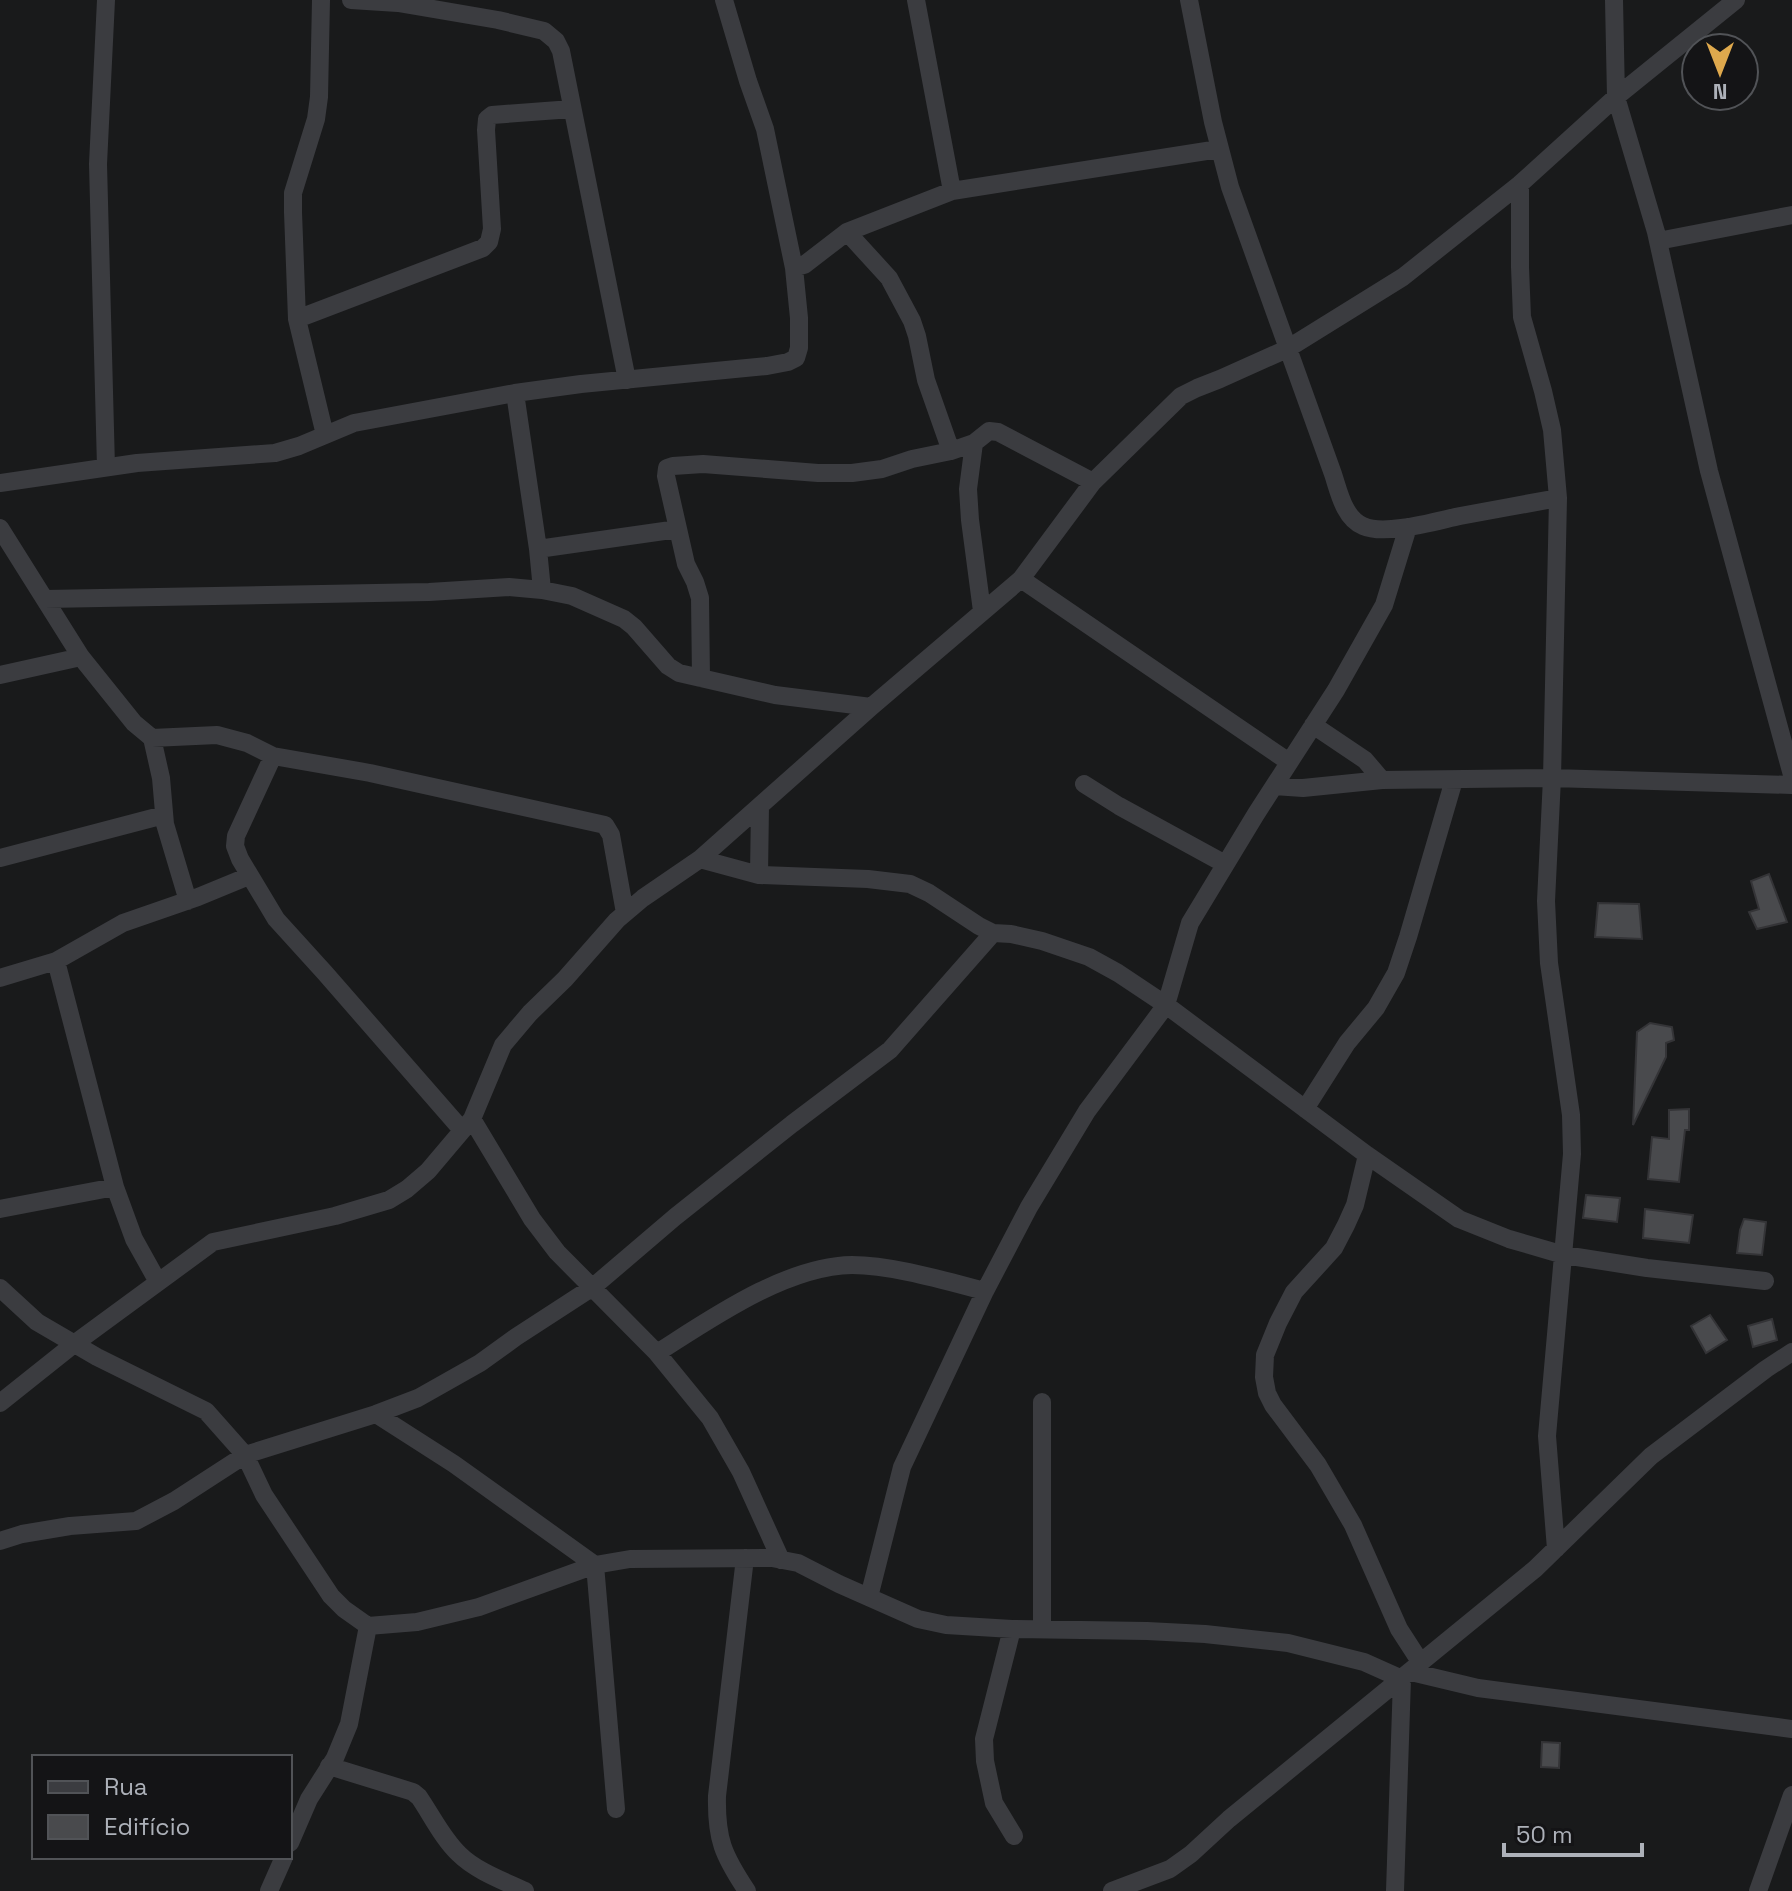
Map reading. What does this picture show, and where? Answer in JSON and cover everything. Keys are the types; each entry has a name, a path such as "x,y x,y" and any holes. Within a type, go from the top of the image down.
{"street":[{"path":"106,0 98,164 106,467"},
{"path":"321,0 316,119 293,193 297,319 325,435"},
{"path":"351,0 398,3 498,20 544,31 556,41 561,51 627,380"},
{"path":"0,483 137,463 275,453 354,423 515,393 767,366 796,358 799,318 794,268 765,129 724,0"},
{"path":"916,0 952,191"},
{"path":"1189,0 1219,149 1230,187 1342,504 1353,519 1361,526 1374,529 1408,527 1558,498"},
{"path":"1614,0 1616,97 1658,241 1709,471 1792,775"},
{"path":"0,1403 74,1344 213,1242 335,1216 389,1200 407,1189 428,1171 467,1125 503,1045 516,1028 625,913 700,859 1021,579 1093,482 1181,396 1287,349 1403,277 1520,184 1616,97 1736,0"},
{"path":"297,319 483,248 489,242 492,229 487,119 492,115 572,109"},
{"path":"794,268 804,265 847,232 952,191 1219,149"},
{"path":"1520,184 1522,317 1552,430 1558,498 1547,917 1549,963 1571,1115 1572,1154 1547,1436 1556,1549"},
{"path":"1658,241 1792,215"},
{"path":"847,232 889,278 912,321 926,380 951,451"},
{"path":"515,393 542,590"},
{"path":"701,678 700,598 686,564 666,476 667,468 703,464 852,473 882,469 951,451 974,443 989,431 998,432 1093,482"},
{"path":"974,443 968,489 982,611"},
{"path":"869,1597 902,1467 985,1291 1029,1207 1087,1111 1166,1005 1190,923 1336,690 1384,605 1408,527"},
{"path":"0,528 81,657 134,723 152,738 161,778 165,824 188,901"},
{"path":"538,549 678,529"},
{"path":"1021,579 1289,762"},
{"path":"45,599 429,592 509,587 542,590 572,596 624,619 668,666 679,673 775,695 871,707"},
{"path":"0,675 81,657"},
{"path":"1313,725 1365,760 1382,780"},
{"path":"152,738 217,735 247,743 273,756 370,773 605,825 611,835 625,913"},
{"path":"273,756 236,836 235,846 249,876 276,919 467,1125 557,1252 657,1353 710,1418 741,1472 781,1560"},
{"path":"1274,786 1303,788 1382,780 1552,778 1792,785"},
{"path":"1305,1109 1347,1043 1376,1008 1396,973 1454,780"},
{"path":"1084,784 1225,864"},
{"path":"759,875 760,806"},
{"path":"0,858 164,815"},
{"path":"700,859 759,875 868,879 910,884 993,933 1042,941 1089,957 1166,1005 1367,1155 1459,1219 1509,1239 1564,1255 1765,1281"},
{"path":"0,978 56,961 123,923 249,876"},
{"path":"0,1541 70,1526 136,1521 174,1501 245,1455 418,1398 480,1363 593,1287 675,1217 890,1050 993,933"},
{"path":"56,961 115,1187 134,1239 158,1282"},
{"path":"1367,1155 1355,1205 1346,1225 1334,1248 1294,1292 1265,1355 1264,1377 1273,1405 1318,1465 1353,1525 1399,1629 1411,1671 1395,1891"},
{"path":"0,1209 115,1187"},
{"path":"657,1353 768,1287 815,1269 851,1265 876,1267 985,1291"},
{"path":"0,1288 37,1322 206,1411 245,1455 264,1495 331,1596 368,1626 417,1622 479,1607 595,1565 630,1559 781,1560 798,1563 918,1619 946,1625 1191,1633 1288,1643 1478,1688 1792,1729"},
{"path":"1112,1891 1170,1869 1191,1854 1229,1819 1535,1569 1651,1456 1792,1352"},
{"path":"1042,1402 1042,1629"},
{"path":"376,1414 454,1464 595,1565 616,1809"},
{"path":"745,1558 716,1824 731,1867 747,1891"},
{"path":"292,1838 349,1724 368,1626"},
{"path":"1012,1629 984,1739 985,1761 994,1803 1014,1836"},
{"path":"329,1766 413,1792 460,1856 515,1889"},
{"path":"1758,1891 1788,1821 1792,1795"},
{"path":"269,1891 283,1859"}],"building":[{"path":"1769,874 1787,922 1757,929 1749,912 1759,909 1751,881"},
{"path":"1598,903 1639,904 1642,939 1595,937"},
{"path":"1650,1023 1672,1027 1674,1040 1666,1043 1666,1057 1633,1125 1637,1032"},
{"path":"1689,1109 1689,1130 1685,1130 1679,1182 1648,1179 1652,1137 1669,1139 1669,1110"},
{"path":"1586,1195 1620,1198 1617,1222 1583,1218"},
{"path":"1645,1209 1693,1215 1689,1243 1643,1238"},
{"path":"1744,1219 1766,1222 1762,1255 1737,1253"},
{"path":"1710,1315 1727,1340 1706,1353 1691,1326"},
{"path":"1772,1319 1777,1340 1753,1347 1748,1326"},
{"path":"1542,1742 1560,1743 1559,1768 1541,1767"}]}
